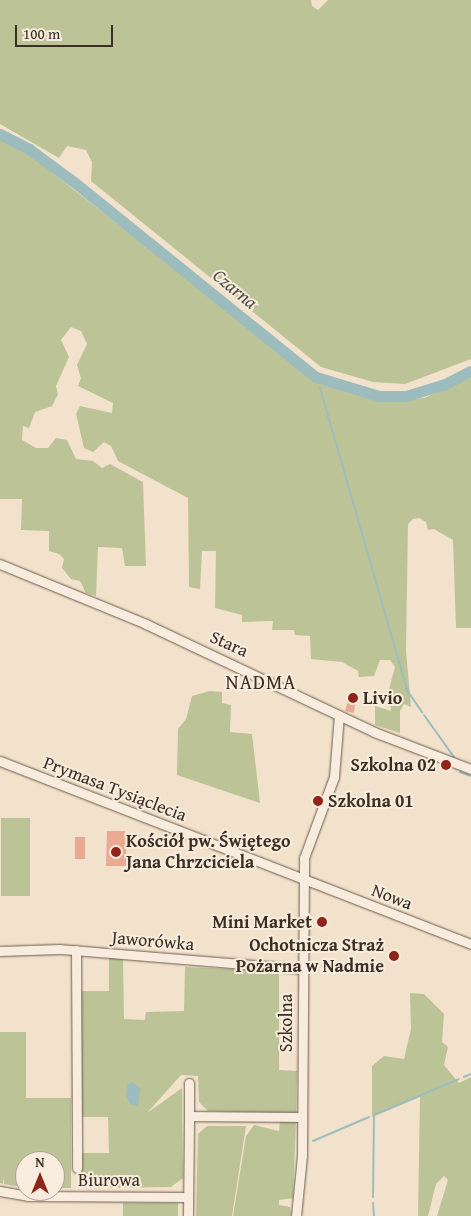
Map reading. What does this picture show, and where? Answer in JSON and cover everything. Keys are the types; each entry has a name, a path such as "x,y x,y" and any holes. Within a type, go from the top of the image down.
{"street":[{"name":"Stara","path":"0,564 146,624 415,749 471,769"},
{"name":"Szkolna","path":"296,1216 302,1117 302,879 310,833 334,777 339,715"},
{"name":"Prymasa Tysiąclecia","path":"0,761 302,879"},
{"name":"Nowa","path":"302,879 471,944"},
{"name":"Jaworówka","path":"0,951 76,950 303,969"},
{"path":"76,950 77,1168"},
{"path":"188,1216 189,1083"},
{"path":"189,1116 302,1117"},
{"name":"Biurowa","path":"0,1191 28,1196 188,1196"}],"green space":[{"path":"0,0 311,0 312,6 318,10 328,0 471,0 471,359 405,384 373,382 321,367 91,181 92,162 86,150 67,146 59,158 0,124"},
{"path":"0,140 26,152 322,385 394,400 424,398 471,378 471,628 456,628 453,540 434,529 428,530 426,522 419,518 413,519 408,524 406,651 411,707 404,704 400,711 400,733 375,725 375,706 391,711 389,689 395,667 390,660 380,660 374,676 359,677 358,671 342,662 311,659 310,636 295,635 294,630 272,630 273,621 242,622 242,615 215,608 216,551 202,551 200,589 189,587 188,498 118,461 111,446 104,442 93,452 84,448 76,414 80,406 112,413 113,403 78,386 81,378 77,365 87,344 81,331 71,327 61,340 69,357 56,386 58,394 52,406 35,412 29,428 23,426 22,440 36,448 48,448 56,438 67,440 76,459 93,461 102,468 110,464 143,482 146,566 125,566 122,548 98,547 96,596 86,593 80,581 71,579 62,568 64,559 59,554 49,551 49,531 21,530 22,499 0,499"},
{"path":"210,691 222,692 222,703 231,705 230,732 252,734 260,803 177,775 178,729 186,719 192,696"},
{"path":"1,818 30,818 30,896 1,896"},
{"path":"109,957 123,959 124,1019 145,1020 146,1012 184,1011 185,967 279,971 279,1070 297,1071 296,1114 208,1111 199,1102 198,1076 181,1075 147,1113 182,1088 183,1178 171,1187 80,1188 80,1153 109,1153 108,1117 80,1117 80,991 109,991"},
{"path":"410,993 424,994 444,1014 442,1042 448,1047 444,1065 459,1083 471,1077 471,1216 437,1216 448,1180 444,1176 436,1184 428,1216 418,1216 420,1097 372,1117 372,1066 384,1056 404,1059 411,1029"},
{"path":"0,1032 26,1032 26,1098 71,1098 71,1188 65,1188 65,1151 15,1151 15,1186 4,1184 4,1176 3,1184 0,1183"},
{"path":"280,1120 296,1120 293,1198 279,1200 279,1205 290,1207 291,1216 233,1216 246,1136 254,1125 279,1131"},
{"path":"207,1126 246,1126 232,1216 196,1216 198,1134"},
{"path":"123,1203 178,1203 178,1216 123,1216"}],"water":[{"path":"132,1082 140,1088 138,1106 130,1104 126,1096 127,1085"}],"building":[{"name":"Livio","path":"350,693 357,693 354,713 345,711"},
{"name":"Kościół pw. Świętego Jana Chrzciciela","path":"107,831 125,831 127,866 106,866"},
{"path":"75,837 85,837 85,859 75,859"}],"waterway":[{"name":"Czarna","path":"0,134 29,149 74,182 316,377 379,396 406,396 443,385 471,371"},
{"name":"Czarna","path":"316,377 318,383"},
{"path":"320,388 407,690 422,712"},
{"path":"424,715 454,757"},
{"path":"460,772 471,776"},
{"path":"464,1077 471,1074"},
{"path":"373,1197 374,1115 459,1079"},
{"path":"313,1141 369,1117"},
{"path":"373,1203 374,1216"}],"place":[{"name":"Livio","path":"353,698"},
{"name":"Szkolna 02","path":"446,765"},
{"name":"Szkolna 01","path":"318,801"},
{"name":"Kościół pw. Świętego Jana Chrzciciela","path":"116,852"},
{"name":"Mini Market","path":"322,922"},
{"name":"Ochotnicza Straż Pożarna w Nadmie","path":"394,956"}],"district":[{"name":"NADMA","path":"261,681"}]}
